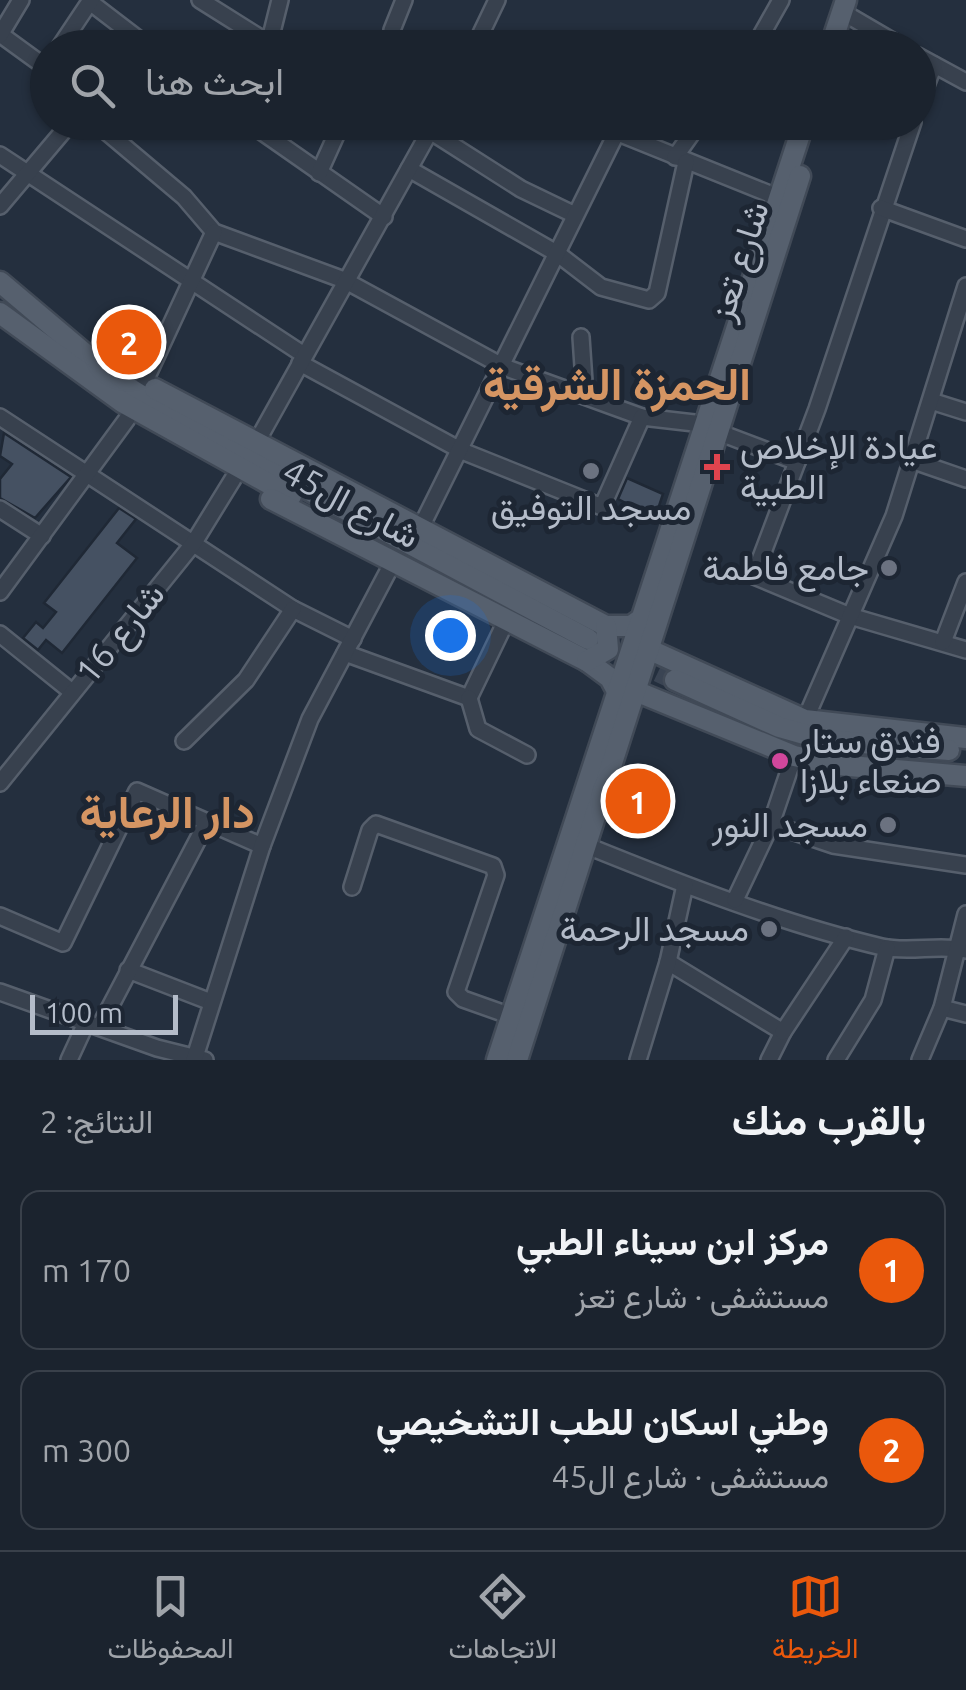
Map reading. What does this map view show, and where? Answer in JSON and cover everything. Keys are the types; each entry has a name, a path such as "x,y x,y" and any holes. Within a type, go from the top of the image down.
{"main road":[{"path":"839,30 851,6"},
{"name":"شارع تعز","path":"624,691 644,617 785,201 800,140"},
{"name":"شارع تعز","path":"785,201 810,140"},
{"name":"شارع ال45","path":"0,282 69,351 126,419 506,620 587,650"},
{"name":"شارع ال45","path":"0,312 69,351 144,383 255,445 606,626"},
{"name":"شارع ال45","path":"69,351 197,447 587,650 624,691 672,684 805,720 966,738"},
{"name":"شارع تعز","path":"624,691 648,648 711,428"},
{"path":"587,650 608,649 606,626 631,626 644,617"},
{"name":"شارع ال45","path":"648,648 672,684 794,756 838,766 966,776"},
{"name":"شارع ال45","path":"672,684 779,727 825,740 966,751"},
{"name":"شارع ال45","path":"672,684 813,750 966,765"},
{"path":"516,1060 584,845 624,691"},
{"path":"496,1060 624,691"}],"street":[{"path":"20,0 0,35 30,55"},
{"path":"200,0 245,30"},
{"path":"273,30 280,0"},
{"path":"392,30 404,0"},
{"path":"483,30 497,0"},
{"path":"764,30 781,0"},
{"path":"71,30 91,1 127,30"},
{"path":"851,6 881,30"},
{"path":"936,66 966,82"},
{"path":"0,206 55,140"},
{"path":"116,140 184,197 214,232 344,280 504,367 642,417 711,428 797,462"},
{"path":"274,140 384,217"},
{"path":"319,172 334,140"},
{"path":"255,445 425,140"},
{"path":"450,140 520,189 575,215"},
{"path":"419,531 504,367 613,140"},
{"path":"631,140 785,201"},
{"path":"409,169 558,254 601,287 654,298 680,160 691,140"},
{"path":"906,140 797,462 754,576 850,616 966,650"},
{"path":"0,155 302,359 462,451 602,507 642,417"},
{"path":"881,208 966,239"},
{"path":"144,383 214,232"},
{"path":"805,720 894,516 931,400 961,324 966,286"},
{"path":"582,338 585,396"},
{"path":"931,400 966,412"},
{"path":"0,417 349,646 470,698"},
{"path":"0,592 126,419"},
{"path":"911,460 966,479"},
{"name":"شارع 16","path":"0,783 193,544 234,479"},
{"path":"0,509 42,536"},
{"path":"0,992 94,1024 154,1054 198,1059 262,846 310,719 394,562"},
{"path":"943,642 966,582"},
{"path":"184,741 246,680 293,609"},
{"path":"506,620 470,698 478,729 527,754"},
{"path":"0,634 72,692"},
{"path":"735,900 771,824 794,756"},
{"path":"0,916 62,943 137,791 262,846"},
{"path":"68,1060 128,970 206,824"},
{"path":"352,887 370,830 376,824 493,866 496,875 456,992 464,1000 511,1016"},
{"path":"771,824 833,845 966,865"},
{"path":"584,845 686,886 846,937 887,948 962,949"},
{"path":"638,1060 686,886"},
{"path":"920,1060 962,949 966,914"},
{"path":"769,1060 846,937"},
{"path":"836,1060 873,1000 887,948"},
{"path":"668,962 783,1032"},
{"path":"128,970 212,1002"},
{"path":"942,1008 966,1014"}],"building":[{"path":"4,433 71,477 35,518 0,498 0,479 12,464 0,456"},
{"path":"627,478 663,494 655,518 618,499"},
{"path":"119,508 136,519 117,543 137,558 62,653 46,640 38,650 23,638 36,622 43,628 56,612 44,603"}],"tunnel":[{"path":"631,659 675,680"}],"place":[{"name":"وطني اسكان للطب التشخيصي","path":"129,342"},
{"name":"عيادة الإخلاص الطبية","path":"717,467"},
{"name":"مسجد التوفيق","path":"591,471"},
{"name":"جامع فاطمة","path":"889,568"},
{"name":"فندق ستار صنعاء بلازا","path":"780,761"},
{"name":"مركز ابن سيناء الطبي","path":"638,801"},
{"name":"مسجد النور","path":"888,825"},
{"name":"مسجد الرحمة","path":"769,929"}],"district":[{"name":"الحمزة الشرقية","path":"617,384"},
{"name":"دار الرعاية","path":"167,812"}]}
